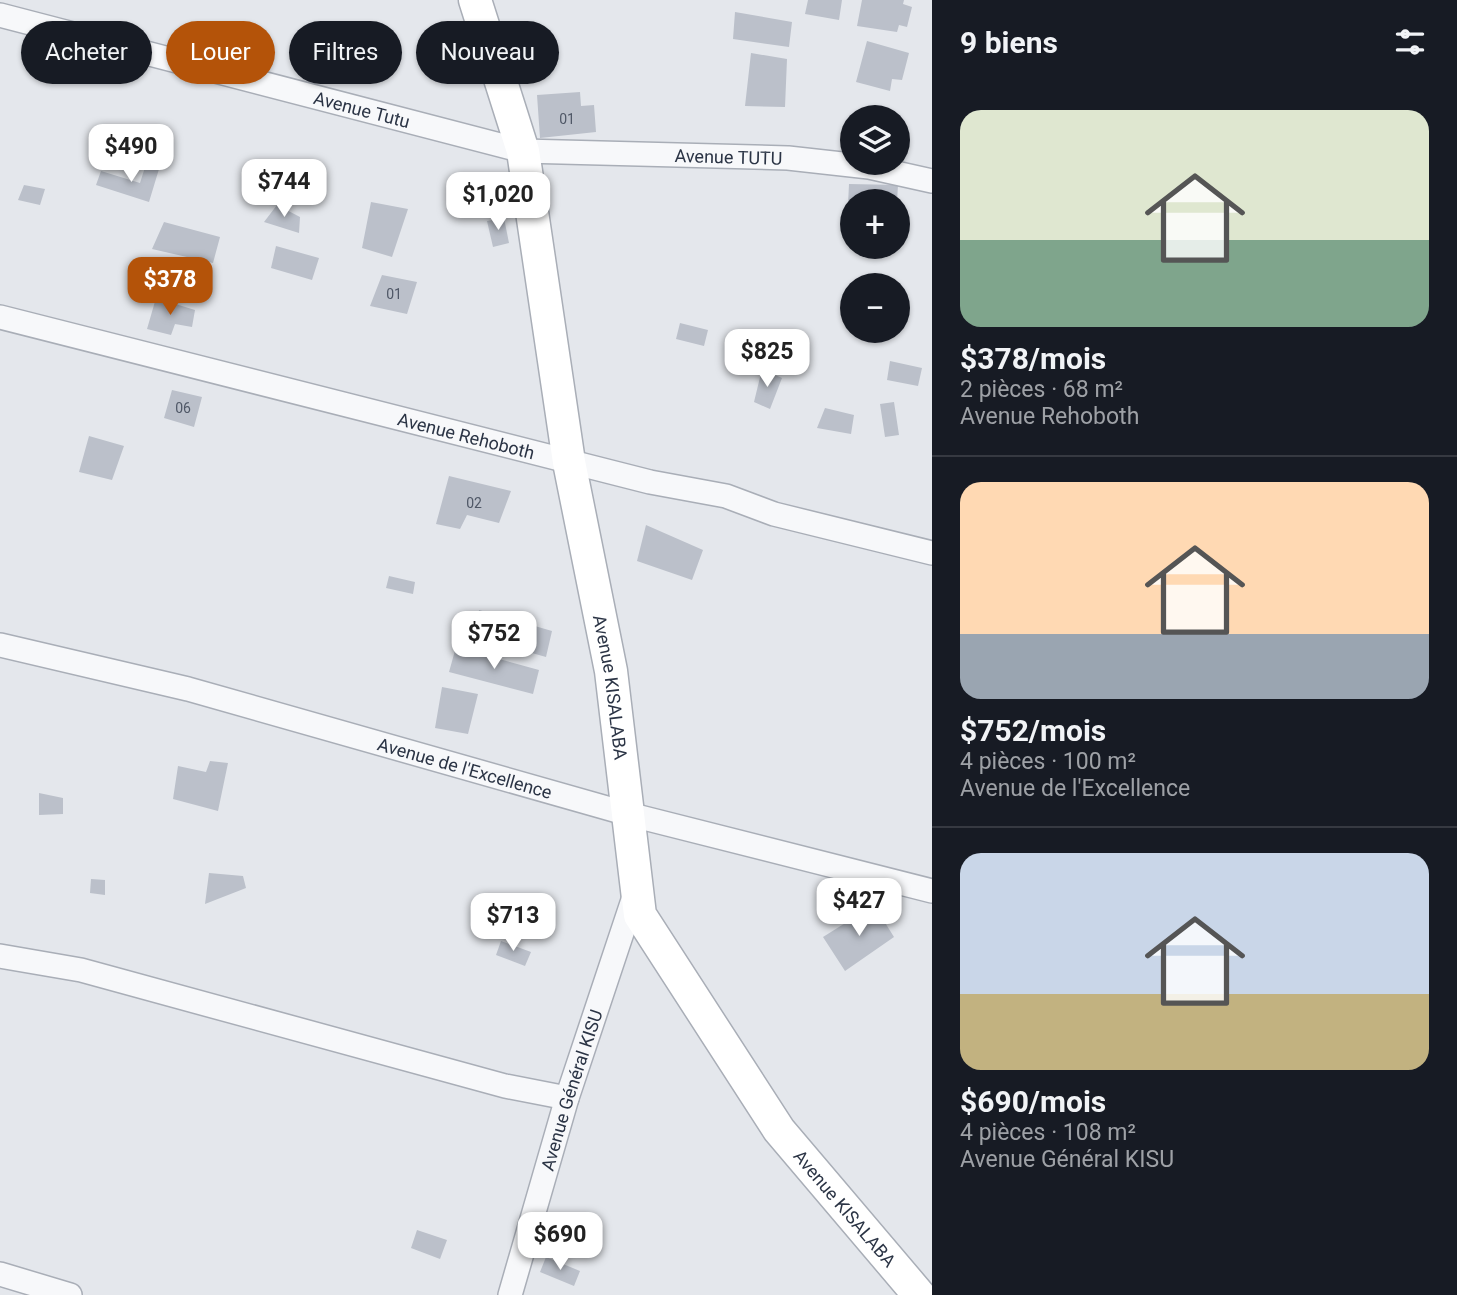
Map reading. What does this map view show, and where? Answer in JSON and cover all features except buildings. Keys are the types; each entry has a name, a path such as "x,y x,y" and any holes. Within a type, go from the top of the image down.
{"street":[{"name":"Avenue KISALABA","path":"475,0 523,151 569,462 611,671 640,915 779,1130 919,1295"},
{"name":"Avenue Tutu","path":"0,15 523,151"},
{"name":"Avenue TUTU","path":"523,151 788,158 869,167 932,181"},
{"name":"Avenue Rehoboth","path":"0,317 650,482 726,496 774,514 932,553"},
{"name":"Avenue de l'Excellence","path":"0,645 188,689 628,814 932,891"},
{"name":"Avenue Général KISU","path":"510,1295 567,1098 637,888"},
{"path":"0,956 81,970 505,1086 567,1098"},
{"path":"0,1274 70,1295"}]}
